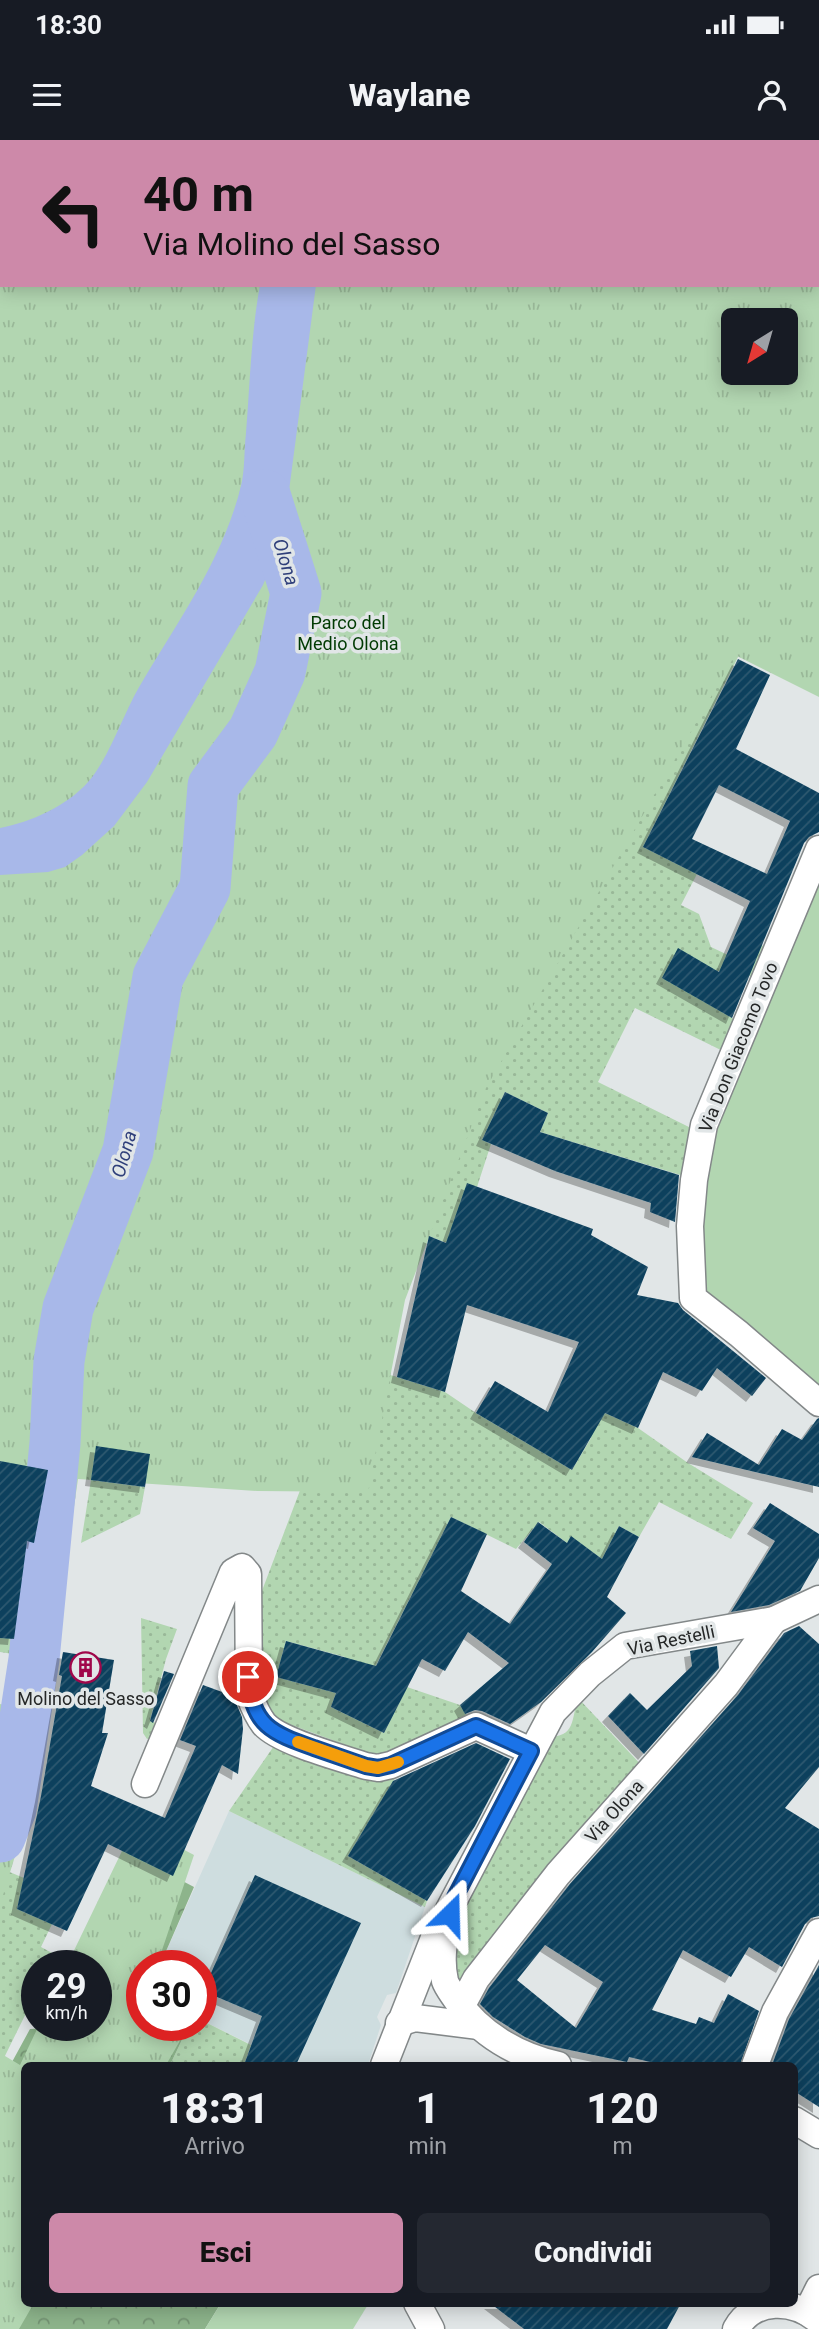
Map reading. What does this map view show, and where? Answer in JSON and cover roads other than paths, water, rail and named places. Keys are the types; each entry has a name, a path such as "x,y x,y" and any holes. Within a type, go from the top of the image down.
{"street":[{"name":"Via Don Giacomo Tovo","path":"819,849 704,1125 694,1180 690,1226 693,1297 819,1403"},
{"path":"145,1784 233,1572 242,1567 248,1574 249,1694 265,1725 279,1735 378,1768 391,1765 476,1726 531,1751"},
{"name":"Via Restelli","path":"385,2062 434,1938 553,1712 590,1674 625,1646 774,1620 819,1599"},
{"name":"Via Olona","path":"461,2007 476,1979 558,1874 726,1685 774,1620"},
{"path":"455,1897 445,1931 442,1960 446,1984 461,2007 479,2026 513,2050 546,2062"},
{"path":"756,2062 775,2012 819,1932"},
{"path":"399,2023 415,2018 479,2026"},
{"path":"798,2122 819,2135"},
{"path":"798,2304 816,2301"},
{"path":"419,2307 431,2329"},
{"path":"736,2329 747,2315 764,2307"}],"water":[{"path":"260,287 316,287 287,506 274,558 263,585 147,782 114,826 65,867 48,872 0,875 0,828 24,822 59,806 79,791 95,773 138,689 197,591 222,540 233,514 242,480"}],"waterway":[{"name":"Olona","path":"0,1837 11,1809 34,1659 55,1443 59,1361 68,1308 128,1151 158,977 205,888 213,786 253,732 280,672 296,593 265,495"}],"place":[{"name":"Molino del Sasso","path":"86,1668"}],"park label":[{"name":"Parco del Medio Olona","path":"348,632"}]}
